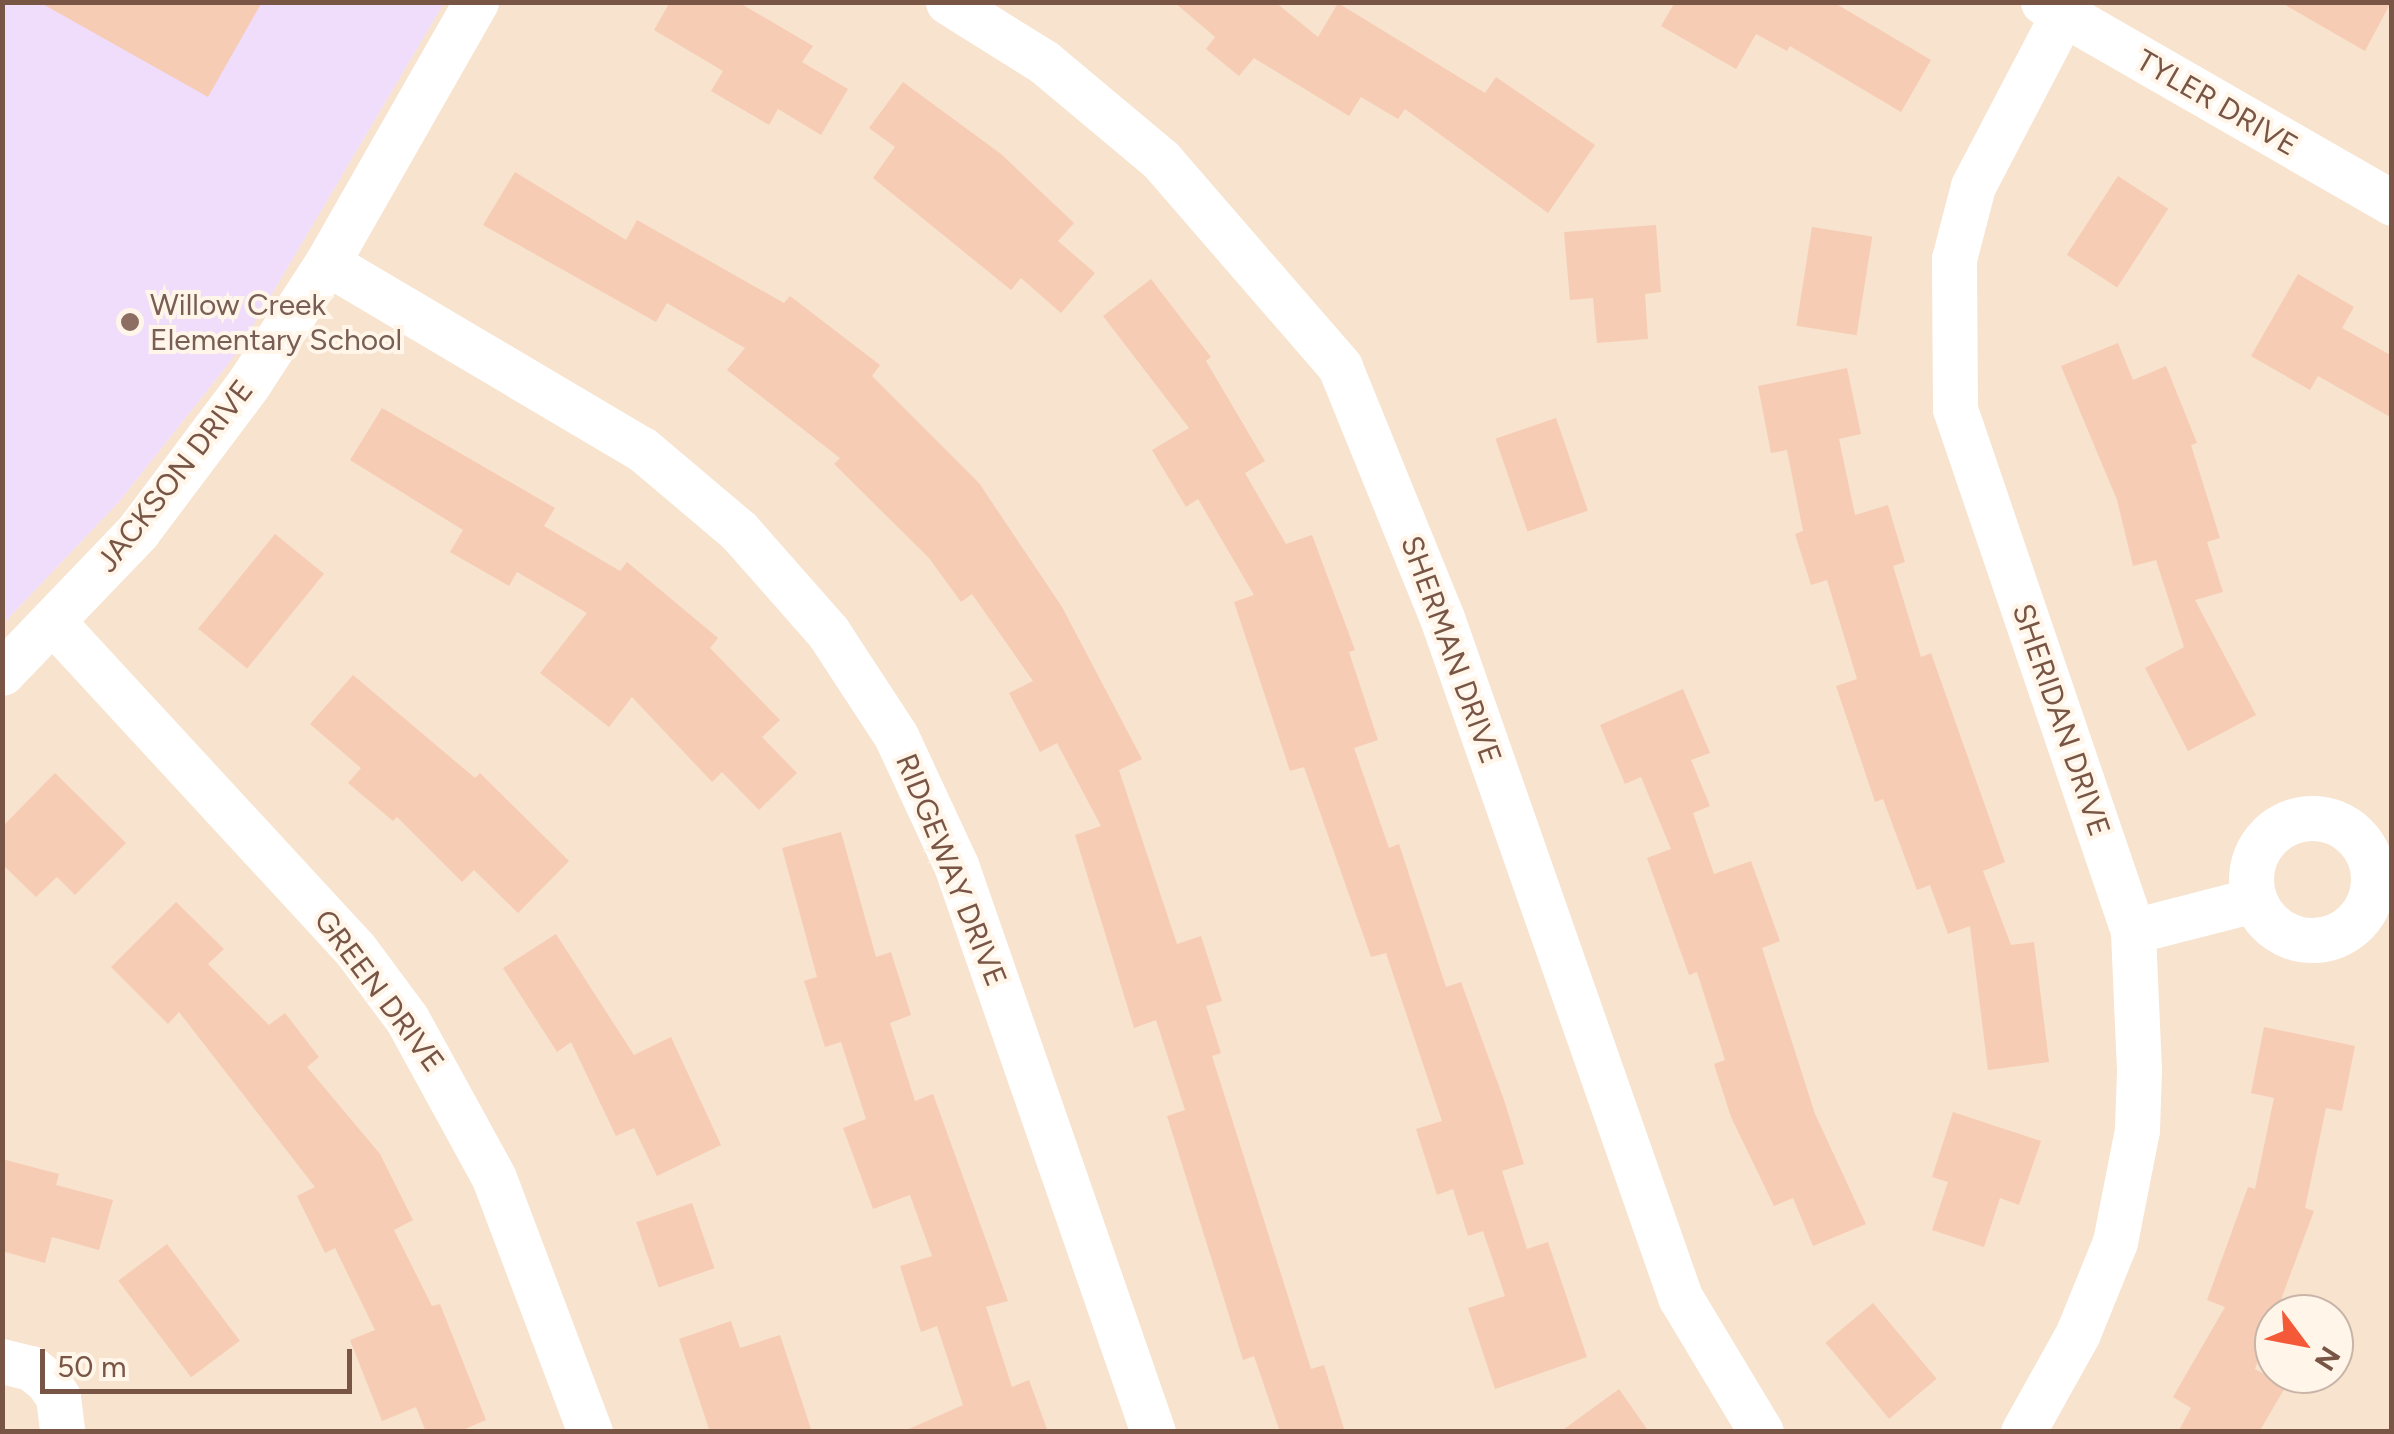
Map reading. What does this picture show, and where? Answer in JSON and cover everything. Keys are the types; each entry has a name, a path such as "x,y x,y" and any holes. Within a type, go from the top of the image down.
{"street":[{"name":"JACKSON DRIVE","path":"2,673 54,623 196,456 327,263 476,2"},
{"name":"SHERMAN DRIVE","path":"948,2 1044,62 1161,160 1340,367 1442,618 1680,1298 1761,1432"},
{"name":"TYLER DRIVE","path":"2053,8 2392,204"},
{"name":"SHERIDAN DRIVE","path":"2022,1432 2101,1281 2128,1186 2139,1070 2133,931 1955,409 1954,259 1973,186 2053,8"},
{"name":"RIDGEWAY DRIVE","path":"327,263 642,449 739,532 828,632 896,736 956,865 1153,1432"},
{"name":"GREEN DRIVE","path":"54,623 355,949 407,1019 457,1100 494,1178 590,1432"},
{"path":"2133,931 2254,900"},
{"path":"2,1361 31,1368 47,1381 58,1397 62,1432"}],"shaded area":[{"name":"Willow Creek Elementary School","path":"3,3 444,3 237,353 118,503 3,624"},
{"path":"444,3 2391,3 2391,1431 3,1432 3,624 118,503 237,353"}],"building":[{"path":"39,2 262,2 208,97"},
{"path":"670,2 738,2 813,46 802,62 848,89 821,135 778,109 769,125 711,91 723,71 654,30"},
{"path":"1174,2 1275,2 1318,37 1338,3 1485,93 1496,77 1595,145 1548,213 1405,109 1398,119 1361,97 1349,116 1254,58 1239,76 1206,49 1215,37"},
{"path":"1675,2 1833,2 1931,60 1901,112 1790,46 1787,51 1756,34 1736,69 1661,26"},
{"path":"2280,2 2391,2 2365,51"},
{"path":"903,82 1001,154 1074,223 1058,241 1095,273 1061,313 1021,278 1011,290 873,178 895,147 869,128"},
{"path":"515,172 626,240 637,220 784,303 790,296 880,365 872,376 979,483 1062,607 1142,759 1119,770 1177,944 1201,936 1222,1001 1206,1006 1221,1053 1212,1056 1311,1369 1324,1365 1345,1432 1280,1432 1254,1356 1243,1360 1167,1116 1185,1110 1156,1020 1134,1028 1075,835 1101,826 1057,743 1040,752 1009,693 1033,681 972,594 961,602 929,558 834,464 840,458 727,370 745,348 667,303 656,322 483,225"},
{"path":"2118,176 2168,209 2117,288 2067,255"},
{"path":"1656,225 1661,292 1645,294 1648,339 1597,343 1593,298 1570,300 1564,232"},
{"path":"1812,227 1872,237 1857,335 1796,326"},
{"path":"2298,274 2354,307 2342,328 2392,356 2392,418 2318,376 2310,390 2251,356"},
{"path":"1151,279 1211,357 1206,361 1265,461 1245,473 1286,544 1312,535 1355,650 1349,652 1378,740 1354,748 1389,848 1399,844 1446,987 1461,982 1504,1100 1524,1164 1502,1171 1527,1249 1548,1242 1587,1357 1495,1389 1468,1308 1505,1296 1483,1231 1468,1236 1453,1189 1437,1195 1416,1129 1442,1121 1386,953 1371,957 1304,767 1290,771 1234,602 1254,595 1198,499 1186,507 1152,450 1189,428 1103,316"},
{"path":"2118,343 2133,380 2166,366 2197,443 2191,445 2220,538 2207,542 2223,592 2195,600 2256,715 2188,751 2145,668 2184,647 2156,560 2133,566 2117,500 2061,366"},
{"path":"1847,368 1861,434 1839,439 1855,515 1888,505 1905,562 1893,566 1921,657 1931,653 2005,862 1983,871 2011,945 2034,942 2049,1062 1988,1070 1970,926 1948,934 1930,885 1917,890 1883,799 1875,802 1836,686 1857,679 1827,580 1811,585 1795,534 1803,531 1787,450 1771,453 1758,386"},
{"path":"382,408 555,508 544,526 620,571 627,562 718,638 710,648 780,720 762,737 797,773 759,810 722,772 712,782 632,697 609,727 540,673 587,613 517,572 509,586 450,552 463,530 350,460"},
{"path":"1556,418 1588,511 1527,531 1495,439"},
{"path":"275,534 324,574 247,668 198,629"},
{"path":"353,675 475,778 480,773 569,861 518,913 474,870 462,882 397,817 393,821 348,783 361,768 310,724"},
{"path":"1683,689 1710,753 1691,760 1710,806 1693,813 1714,874 1751,861 1780,941 1762,948 1815,1114 1866,1224 1813,1246 1793,1198 1774,1206 1731,1117 1714,1064 1725,1060 1697,972 1689,975 1647,858 1671,849 1641,777 1625,784 1600,725"},
{"path":"55,773 126,843 75,895 57,877 36,897 2,864 2,827"},
{"path":"841,832 876,957 891,952 911,1015 890,1023 915,1101 933,1094 1008,1301 986,1307 1012,1387 1029,1380 1048,1432 902,1432 963,1405 937,1326 921,1332 900,1266 932,1256 910,1195 873,1209 843,1128 866,1119 841,1042 825,1047 804,981 817,977 782,848"},
{"path":"176,902 224,949 208,964 269,1025 285,1013 319,1057 307,1067 380,1154 413,1220 394,1230 432,1306 440,1304 486,1420 458,1432 426,1432 416,1407 382,1421 350,1340 375,1330 335,1248 325,1253 297,1196 315,1187 179,1012 168,1024 111,967"},
{"path":"556,934 634,1055 671,1037 721,1145 657,1176 634,1128 616,1136 571,1042 557,1052 503,968"},
{"path":"2264,1027 2355,1046 2342,1111 2326,1108 2305,1208 2314,1211 2283,1294 2254,1294 2254,1394 2281,1394 2259,1432 2178,1432 2191,1408 2173,1397 2225,1307 2207,1300 2248,1187 2255,1189 2274,1098 2251,1093"},
{"path":"1953,1112 2041,1141 2019,1205 2000,1198 1984,1247 1932,1230 1948,1182 1932,1177"},
{"path":"2,1159 59,1174 56,1185 113,1200 99,1250 52,1237 45,1263 2,1251"},
{"path":"692,1203 714,1268 659,1287 636,1222"},
{"path":"167,1244 240,1341 191,1377 118,1281"},
{"path":"1873,1303 1937,1379 1889,1419 1826,1343"},
{"path":"731,1321 740,1348 780,1335 812,1432 710,1432 679,1339"},
{"path":"1619,1389 1649,1432 1560,1432"}],"place":[{"name":"Willow Creek Elementary School","path":"130,322"}]}
